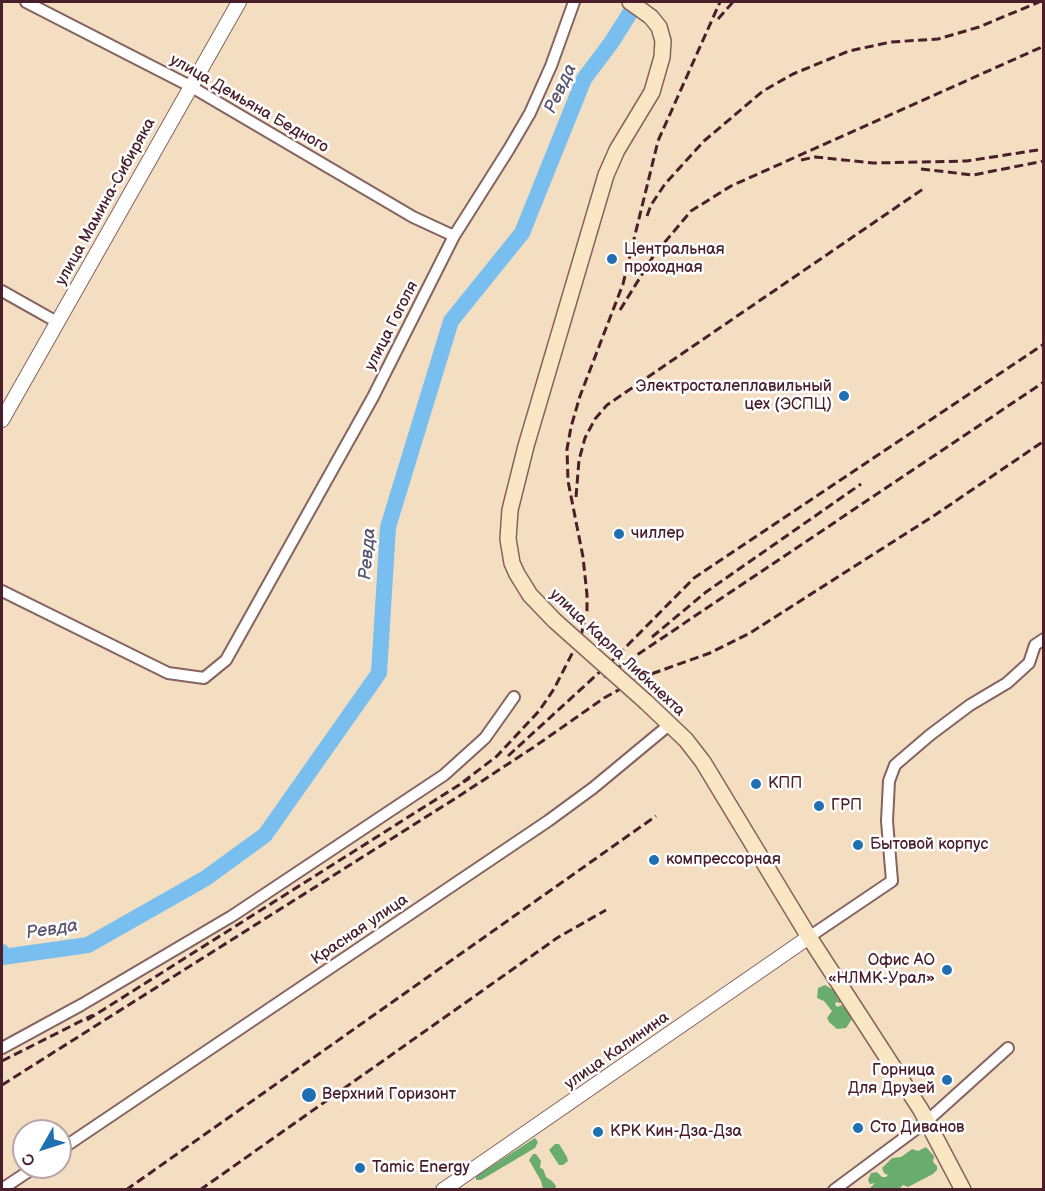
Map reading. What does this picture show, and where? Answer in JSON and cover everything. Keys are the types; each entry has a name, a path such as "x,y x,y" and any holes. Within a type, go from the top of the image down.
{"main road":[{"name":"улица Карла Либкнехта","path":"630,2 656,22 661,33 663,49 656,80 646,104 617,150 606,175 526,446 510,510 508,539 514,569 530,595 555,621 686,740 703,762 809,937 927,1121 963,1190"}],"street":[{"name":"улица Демьяна Бедного","path":"26,2 190,86 428,225 454,236"},
{"name":"улица Мамина-Сибиряка","path":"2,420 239,2"},
{"name":"улица Гоголя","path":"2,591 168,673 204,678 226,660 373,397 454,236 510,149 530,112 551,66 574,2"},
{"path":"2,291 57,322"},
{"path":"809,937 892,881 887,821 889,781 896,765 954,717 1007,682 1029,663 1035,645 1044,639"},
{"path":"2,1048 87,1002 232,916 444,775 485,738 514,697"},
{"name":"Красная улица","path":"72,1142 548,821 669,725"},
{"name":"улица Калинина","path":"443,1190 809,937"},
{"path":"834,1190 927,1121 1008,1048"},
{"path":"2,1190 18,1179"}],"green space":[{"path":"825,985 835,991 838,999 841,1000 840,1003 836,1002 837,1007 842,1005 851,1014 852,1019 846,1028 837,1029 829,1022 827,1018 832,1011 824,1001 817,998 818,988"},
{"path":"535,1138 538,1142 535,1148 481,1180 476,1180 476,1176"},
{"path":"555,1144 559,1144 567,1157 568,1161 563,1165 559,1165 549,1150"},
{"path":"926,1147 934,1156 933,1162 937,1166 933,1174 908,1187 903,1185 899,1189 869,1189 875,1183 870,1184 868,1180 871,1173 877,1172 882,1177 886,1177 888,1175 882,1168 892,1158 901,1157 912,1149 918,1151"},
{"path":"533,1154 536,1154 541,1161 540,1168 556,1186 555,1189 543,1189 529,1160"}],"waterway":[{"name":"Ревда","path":"2,952 3,957 88,945 206,878 265,835 379,673 388,527 451,321 522,233 584,79 611,43 637,2"}],"railway":[{"path":"463,782 497,756 539,711 554,689 581,636 587,610 587,595 583,557 568,481 567,449 571,427 580,396 623,284 658,141 720,2"},
{"path":"718,19 733,2"},
{"path":"647,216 651,205 665,184 704,141 763,91 793,74 849,51 891,42 938,39 979,27 1039,2"},
{"path":"620,310 654,255 691,211 731,186 1044,46"},
{"path":"801,160 815,157 873,163 967,161 1044,149"},
{"path":"921,169 973,175 1044,161"},
{"path":"576,497 579,460 585,438 595,419 607,405 923,189"},
{"path":"508,756 615,658 694,578 1044,344"},
{"path":"604,677 1044,382"},
{"path":"2,1085 456,798 604,698 640,678 710,653 750,633 935,515 1044,441"},
{"path":"652,637 706,592 861,484"},
{"path":"87,1020 470,778"},
{"path":"126,1190 656,816"},
{"path":"200,1190 557,938 606,910"},
{"path":"2,1061 93,1015"}],"place":[{"name":"Центральная проходная","path":"612,259"},
{"name":"Электросталеплавильный цех (ЭСПЦ)","path":"844,396"},
{"name":"чиллер","path":"619,534"},
{"name":"КПП","path":"756,784"},
{"name":"ГРП","path":"819,806"},
{"name":"Бытовой корпус","path":"858,845"},
{"name":"компрессорная","path":"654,860"},
{"name":"Офис АО «НЛМК-Урал»","path":"947,970"},
{"name":"Горница Для Друзей","path":"947,1080"},
{"name":"Верхний Горизонт","path":"309,1095"},
{"name":"Сто Диванов","path":"858,1128"},
{"name":"КРК Кин-Дза-Дза","path":"598,1132"},
{"name":"Tamic Energy","path":"360,1168"}]}
